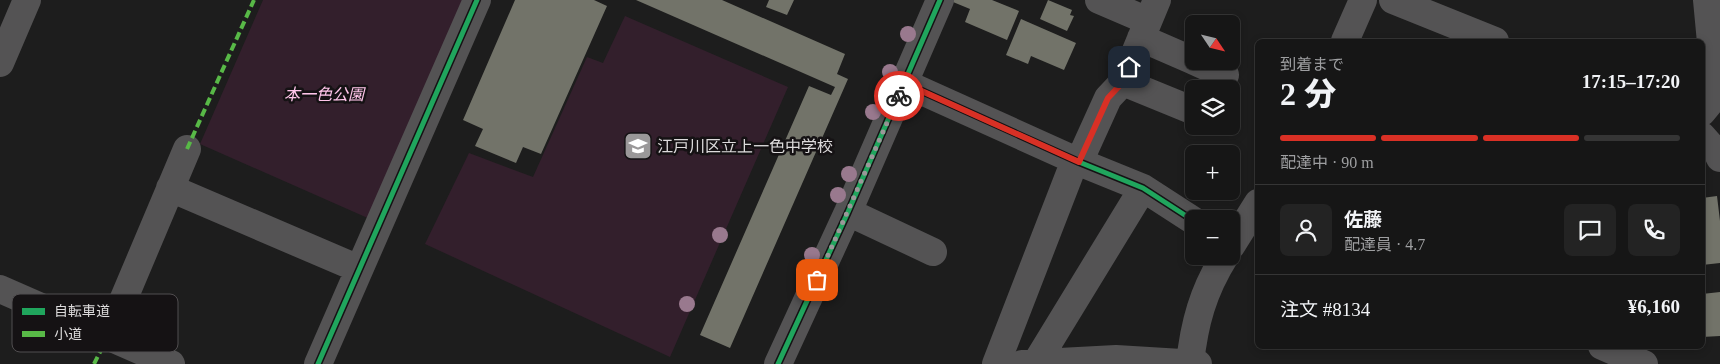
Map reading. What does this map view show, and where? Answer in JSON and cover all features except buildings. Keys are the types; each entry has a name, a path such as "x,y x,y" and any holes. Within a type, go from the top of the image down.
{"street":[{"path":"0,63 7,30 27,0"},
{"path":"318,364 477,0"},
{"path":"778,364 848,212 940,0"},
{"path":"1099,0 1148,20 1185,53"},
{"path":"1346,39 1363,0"},
{"path":"1394,0 1490,39"},
{"path":"1705,108 1716,95 1707,0"},
{"path":"996,364 1072,168 1079,162 1108,98 1123,82 1148,20"},
{"path":"1215,70 1225,74"},
{"path":"1123,82 1185,107"},
{"path":"904,83 1079,162 1143,188 1185,215"},
{"path":"1705,139 1720,158"},
{"path":"125,294 187,149"},
{"path":"170,188 359,269"},
{"path":"1028,363 1143,188"},
{"path":"1240,232 1255,209"},
{"path":"848,212 932,252"},
{"path":"1190,364 1194,333 1202,303 1220,265"},
{"path":"0,289 12,294"},
{"path":"143,352 170,364"},
{"path":"1611,352 1644,364"},
{"path":"1028,363 1116,360 1198,364"}],"green space":[{"name":"本一色公園","path":"263,0 467,0 370,219 200,144"},
{"path":"625,16 788,87 670,357 425,244 469,153 533,177 587,57 603,63"}],"marked path":[{"path":"187,149 254,0"},
{"path":"94,364 100,352"}],"cycle path":[{"path":"318,364 477,0"},
{"path":"778,364 848,212 940,0"},
{"path":"904,83 1079,162 1143,188 1185,215"}],"way so far":[{"path":"817,280 899,96"}],"place":[{"name":"江戸川区立上一色中学校","path":"638,146"}],"route":[{"path":"899,96 904,83 1079,162 1108,98 1123,82 1129,67"}]}
